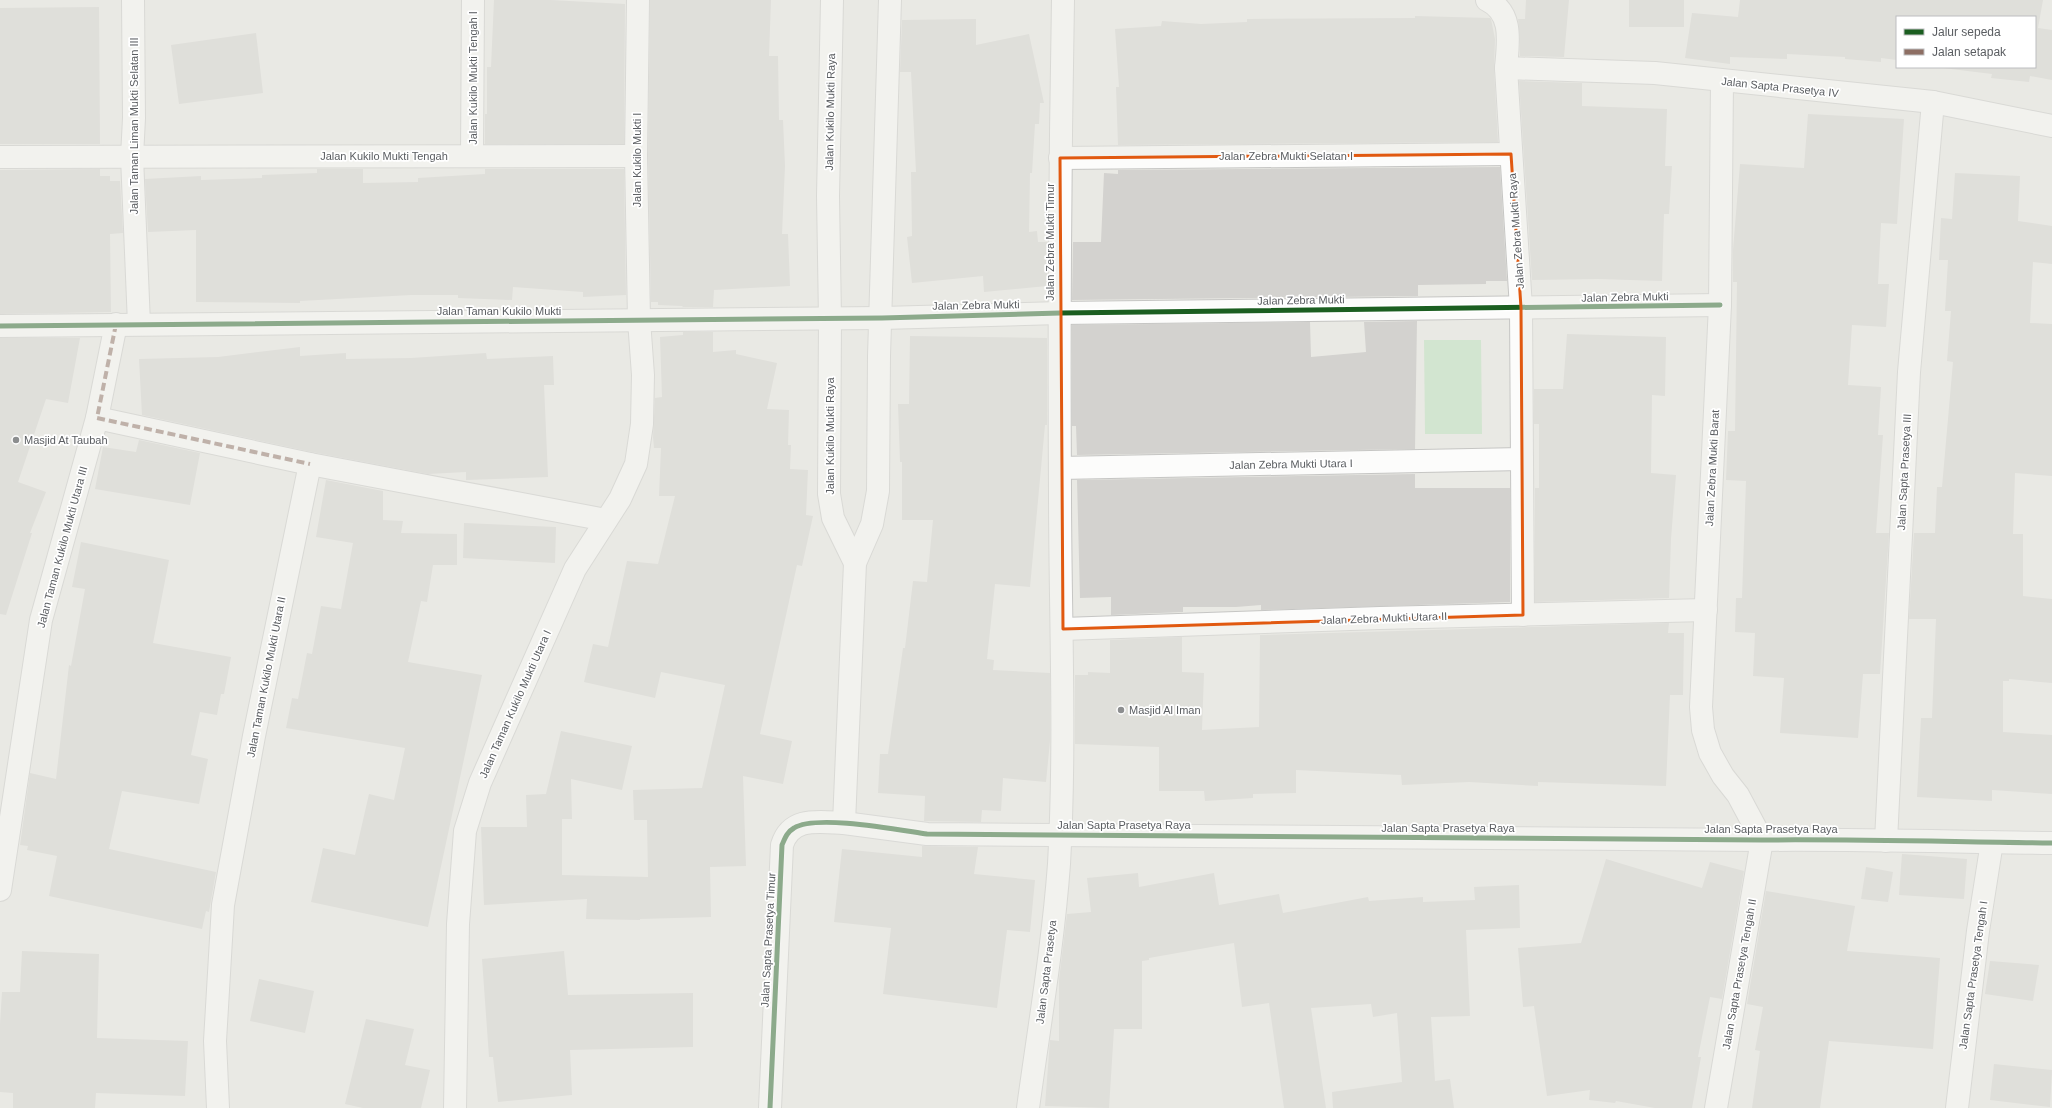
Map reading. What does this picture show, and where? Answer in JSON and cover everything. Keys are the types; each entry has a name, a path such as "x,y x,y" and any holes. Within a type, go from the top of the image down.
{"street":[{"name":"Jalan Taman Liman Mukti Selatan III","path":"133,0 134,118 132,157 138,324"},
{"name":"Jalan Kukilo Mukti Tengah I","path":"472,156 473,0"},
{"name":"Jalan Kukilo Mukti I","path":"638,0 636,156 639,320"},
{"name":"Jalan Kukilo Mukti Raya","path":"832,0 828,196 830,318 829,494 833,518 855,563"},
{"path":"844,824 855,563 872,524 878,491 879,356 882,318 890,0"},
{"name":"Jalan Zebra Mukti Timur","path":"1063,0 1060,158 1060,468 1063,629"},
{"name":"Jalan Zebra Mukti Raya","path":"1487,0 1502,11 1508,34 1506,68 1521,308 1523,615"},
{"name":"Jalan Sapta Prasetya IV","path":"1506,68 1655,73 1933,102 2052,126"},
{"name":"Jalan Zebra Mukti Barat","path":"1722,81 1720,305 1701,707 1703,730 1710,752 1723,776 1738,795 1762,840"},
{"name":"Jalan Sapta Prasetya III","path":"1886,842 1909,372 1933,102"},
{"name":"Jalan Zebra Mukti Selatan I","path":"1060,158 1511,154"},
{"name":"Jalan Kukilo Mukti Tengah","path":"0,157 636,156"},
{"name":"Jalan Zebra Mukti","path":"882,318 1060,313 1720,305"},
{"name":"Jalan Taman Kukilo Mukti","path":"0,326 882,318"},
{"name":"Jalan Taman Kukilo Mukti Utara I","path":"455,1108 458,924 465,831 480,783 575,569 620,499 636,464 642,424 642,375 639,320"},
{"name":"Jalan Taman Kukilo Mukti Utara III","path":"0,890 41,620 97,418 116,324"},
{"path":"97,418 310,464 606,520"},
{"name":"Jalan Zebra Mukti Utara I","path":"1060,468 1522,459"},
{"name":"Jalan Taman Kukilo Mukti Utara II","path":"218,1108 215,1041 223,905 254,736 310,464"},
{"name":"Jalan Zebra Mukti Utara II","path":"1063,629 1706,610"},
{"name":"Jalan Sapta Prasetya","path":"1028,1108 1049,954 1060,835 1063,629"},
{"name":"Jalan Sapta Prasetya Timur","path":"770,1108 782,845 788,833 799,825 813,822 844,824"},
{"name":"Jalan Sapta Prasetya Raya","path":"844,824 927,834 1762,840 1850,839 1886,842 2052,843"},
{"name":"Jalan Sapta Prasetya Tengah II","path":"1716,1108 1762,840"},
{"name":"Jalan Sapta Prasetya Tengah I","path":"1957,1108 1978,930 1992,842"}],"highlighted area":[{"path":"1511,154 1521,308 1523,615 1063,629 1060,158"}],"green space":[{"path":"1424,340 1481,340 1482,434 1425,434"}],"building":[{"path":"494,0 551,0 625,4 624,144 485,144 485,114 487,114 487,67 491,67"},
{"path":"650,0 771,0 769,56 778,56 779,120 783,120 785,166 782,234 788,234 790,286 714,290 713,307 658,305 658,302 651,302 648,156"},
{"path":"1526,0 1569,0 1564,57 1520,56 1518,19 1525,19"},
{"path":"1629,0 1684,0 1684,27 1629,27"},
{"path":"1740,0 2043,0 2038,28 2052,30 2052,80 2030,76 2029,82 1991,78 1992,74 1943,68 2036,68 2036,16 1896,16 1896,60 1881,58 1881,62 1845,59 1845,57 1787,54 1787,59 1730,57 1730,64 1685,58 1692,13 1738,17"},
{"path":"99,7 100,144 0,144 0,8"},
{"path":"1415,16 1491,19 1495,39 1494,69 1498,142 1118,145 1116,87 1119,87 1115,29 1161,26 1162,21 1201,24 1247,22 1247,19 1415,18"},
{"path":"976,19 976,45 1029,34 1044,103 1040,103 1039,124 1035,124 1032,173 1030,173 1029,232 1037,231 1038,242 1048,242 1047,286 984,292 983,276 912,283 907,237 912,236 911,172 916,172 911,72 900,72 902,20"},
{"path":"256,33 263,93 179,104 171,45"},
{"path":"1519,81 1582,83 1582,106 1667,109 1665,166 1672,166 1669,214 1664,214 1662,281 1598,279 1532,280"},
{"path":"1808,114 1904,119 1897,224 1881,223 1878,284 1889,284 1886,327 1852,325 1848,385 1881,387 1878,435 1883,435 1876,533 1889,533 1880,674 1863,674 1858,738 1780,733 1784,678 1753,676 1755,633 1735,632 1736,598 1742,598 1746,481 1726,480 1728,431 1735,431 1737,282 1733,282 1733,250 1740,164 1804,168"},
{"path":"1500,167 1507,281 1486,281 1486,284 1418,285 1418,296 1072,300 1073,242 1101,242 1104,173 1118,174 1118,170"},
{"path":"100,169 100,176 110,176 110,181 120,181 123,233 110,234 111,312 0,314 0,170"},
{"path":"317,169 363,169 363,183 418,182 418,178 485,174 485,169 624,169 626,295 583,297 583,292 513,287 512,300 458,298 458,295 411,295 300,301 300,303 196,302 196,230 148,232 145,179 201,176 201,180 262,178 262,175 317,173"},
{"path":"1955,173 2020,176 2018,221 2052,226 2052,264 2033,262 2030,323 2052,324 2052,476 2015,473 2013,534 2023,534 2023,596 2052,599 2052,683 2009,679 2009,681 2003,681 2003,732 2052,735 2052,794 1992,790 1992,801 1917,797 1921,718 1932,718 1936,619 1909,619 1914,533 1935,533 1937,487 1942,487 1953,362 1947,361 1951,311 1945,311 1948,260 1939,260 1941,218 1952,219"},
{"path":"1417,321 1415,449 1077,455 1076,426 1072,426 1072,325 1310,322 1311,357 1366,352 1364,322"},
{"path":"683,332 713,332 713,352 736,350 736,354 777,363 767,409 789,410 788,445 791,445 790,469 808,470 806,515 813,516 802,566 797,565 760,734 792,741 783,784 743,776 746,866 710,867 711,917 640,920 586,919 587,899 484,905 481,827 527,827 526,795 546,794 561,731 632,746 622,790 571,779 572,819 562,819 562,875 648,877 647,820 634,820 633,790 702,788 725,685 661,672 655,698 584,682 593,644 608,647 627,561 658,564 675,496 659,496 661,448 654,448 653,437 655,398 662,397 660,337 683,335"},
{"path":"1567,334 1666,337 1665,396 1652,395 1651,473 1676,475 1671,539 1669,598 1535,602 1535,488 1539,488 1539,424 1534,424 1534,389 1563,389"},
{"path":"910,336 1047,338 1047,425 1045,425 1030,587 995,584 987,659 994,660 993,670 1050,673 1050,741 1046,782 1003,778 1001,811 982,810 981,822 924,821 925,796 878,793 880,754 888,754 903,648 905,648 913,581 927,582 933,520 902,520 902,462 900,462 898,404 909,404"},
{"path":"0,338 80,338 68,403 46,399 18,482 46,492 30,533 32,533 6,615 0,614"},
{"path":"300,347 300,356 346,353 346,359 411,358 486,353 487,359 553,356 554,385 544,385 548,477 466,480 466,472 428,474 312,452 142,415 139,359 218,357"},
{"path":"139,440 200,453 190,505 95,489 103,447 136,452"},
{"path":"1415,474 1415,488 1510,488 1510,602 1261,610 1261,605 1236,607 1183,607 1183,612 1111,615 1111,597 1080,598 1077,480"},
{"path":"326,480 383,491 383,520 403,521 401,533 457,534 457,565 433,565 427,602 421,601 408,662 482,675 428,927 311,902 323,848 355,855 369,794 394,800 405,748 286,728 292,698 298,699 307,653 312,654 321,606 341,609 353,543 316,537"},
{"path":"464,523 556,527 555,563 463,558"},
{"path":"81,542 169,560 153,643 231,657 224,694 221,694 217,715 200,712 191,755 208,759 199,804 122,791 109,849 216,872 209,912 206,911 202,929 49,896 57,856 27,850 28,846 20,845 30,773 56,779 69,665 71,666 85,589 72,587"},
{"path":"1669,623 1668,633 1684,633 1683,695 1670,695 1666,786 1538,782 1538,786 1469,782 1402,785 1401,775 1296,770 1296,793 1253,794 1253,798 1205,801 1204,791 1159,791 1159,747 1075,744 1075,675 1088,675 1088,672 1110,673 1110,640 1182,637 1182,672 1204,673 1202,730 1259,727 1260,635"},
{"path":"922,846 978,847 974,874 1035,880 1030,932 1007,930 997,1008 883,994 891,928 834,922 842,849 922,857"},
{"path":"1902,854 1967,859 1964,899 1899,895"},
{"path":"1606,859 1702,888 1710,862 1744,871 1722,999 1710,997 1698,1057 1701,1057 1692,1108 1655,1108 1616,1101 1615,1103 1589,1100 1590,1090 1547,1096 1534,1006 1523,1007 1518,948 1581,943"},
{"path":"1866,867 1893,872 1888,902 1861,899"},
{"path":"1138,873 1139,887 1214,873 1219,905 1279,894 1283,913 1368,897 1369,901 1423,897 1423,902 1475,900 1474,887 1519,885 1520,928 1466,930 1470,1016 1431,1017 1435,1081 1450,1079 1454,1108 1333,1108 1332,1092 1402,1082 1397,1013 1373,1017 1371,1004 1311,1008 1326,1108 1284,1108 1269,1003 1242,1007 1234,943 1149,958 1149,960 1142,961 1142,1029 1114,1029 1109,1108 1045,1106 1050,1040 1059,1041 1059,980 1067,914 1091,912 1087,878"},
{"path":"1766,891 1855,906 1847,951 1940,958 1933,1049 1829,1041 1820,1108 1752,1108 1760,1051 1755,1050 1763,1007 1747,1004"},
{"path":"22,951 99,954 97,1038 188,1041 185,1096 96,1093 95,1108 13,1108 13,1093 0,1092 0,1024 2,992 20,992"},
{"path":"564,951 568,995 693,993 693,1047 570,1050 572,1095 498,1102 493,1057 489,1057 482,959"},
{"path":"1990,961 2039,965 2033,1001 1985,994"},
{"path":"259,979 314,991 305,1033 250,1021"},
{"path":"366,1019 414,1029 405,1065 430,1070 421,1108 363,1108 345,1104"},
{"path":"1994,1064 2052,1070 2050,1107 1990,1100"}],"marked path":[{"path":"116,324 97,418 310,464"}],"cycle path":[{"path":"0,326 882,318 1060,313 1720,305"},
{"path":"770,1108 782,845 786,835 790,831 805,824 820,822 858,824 927,834 1835,840 2052,843"}],"place":[{"name":"Masjid At Taubah","path":"16,440"},
{"name":"Masjid Al Iman","path":"1121,710"}]}
